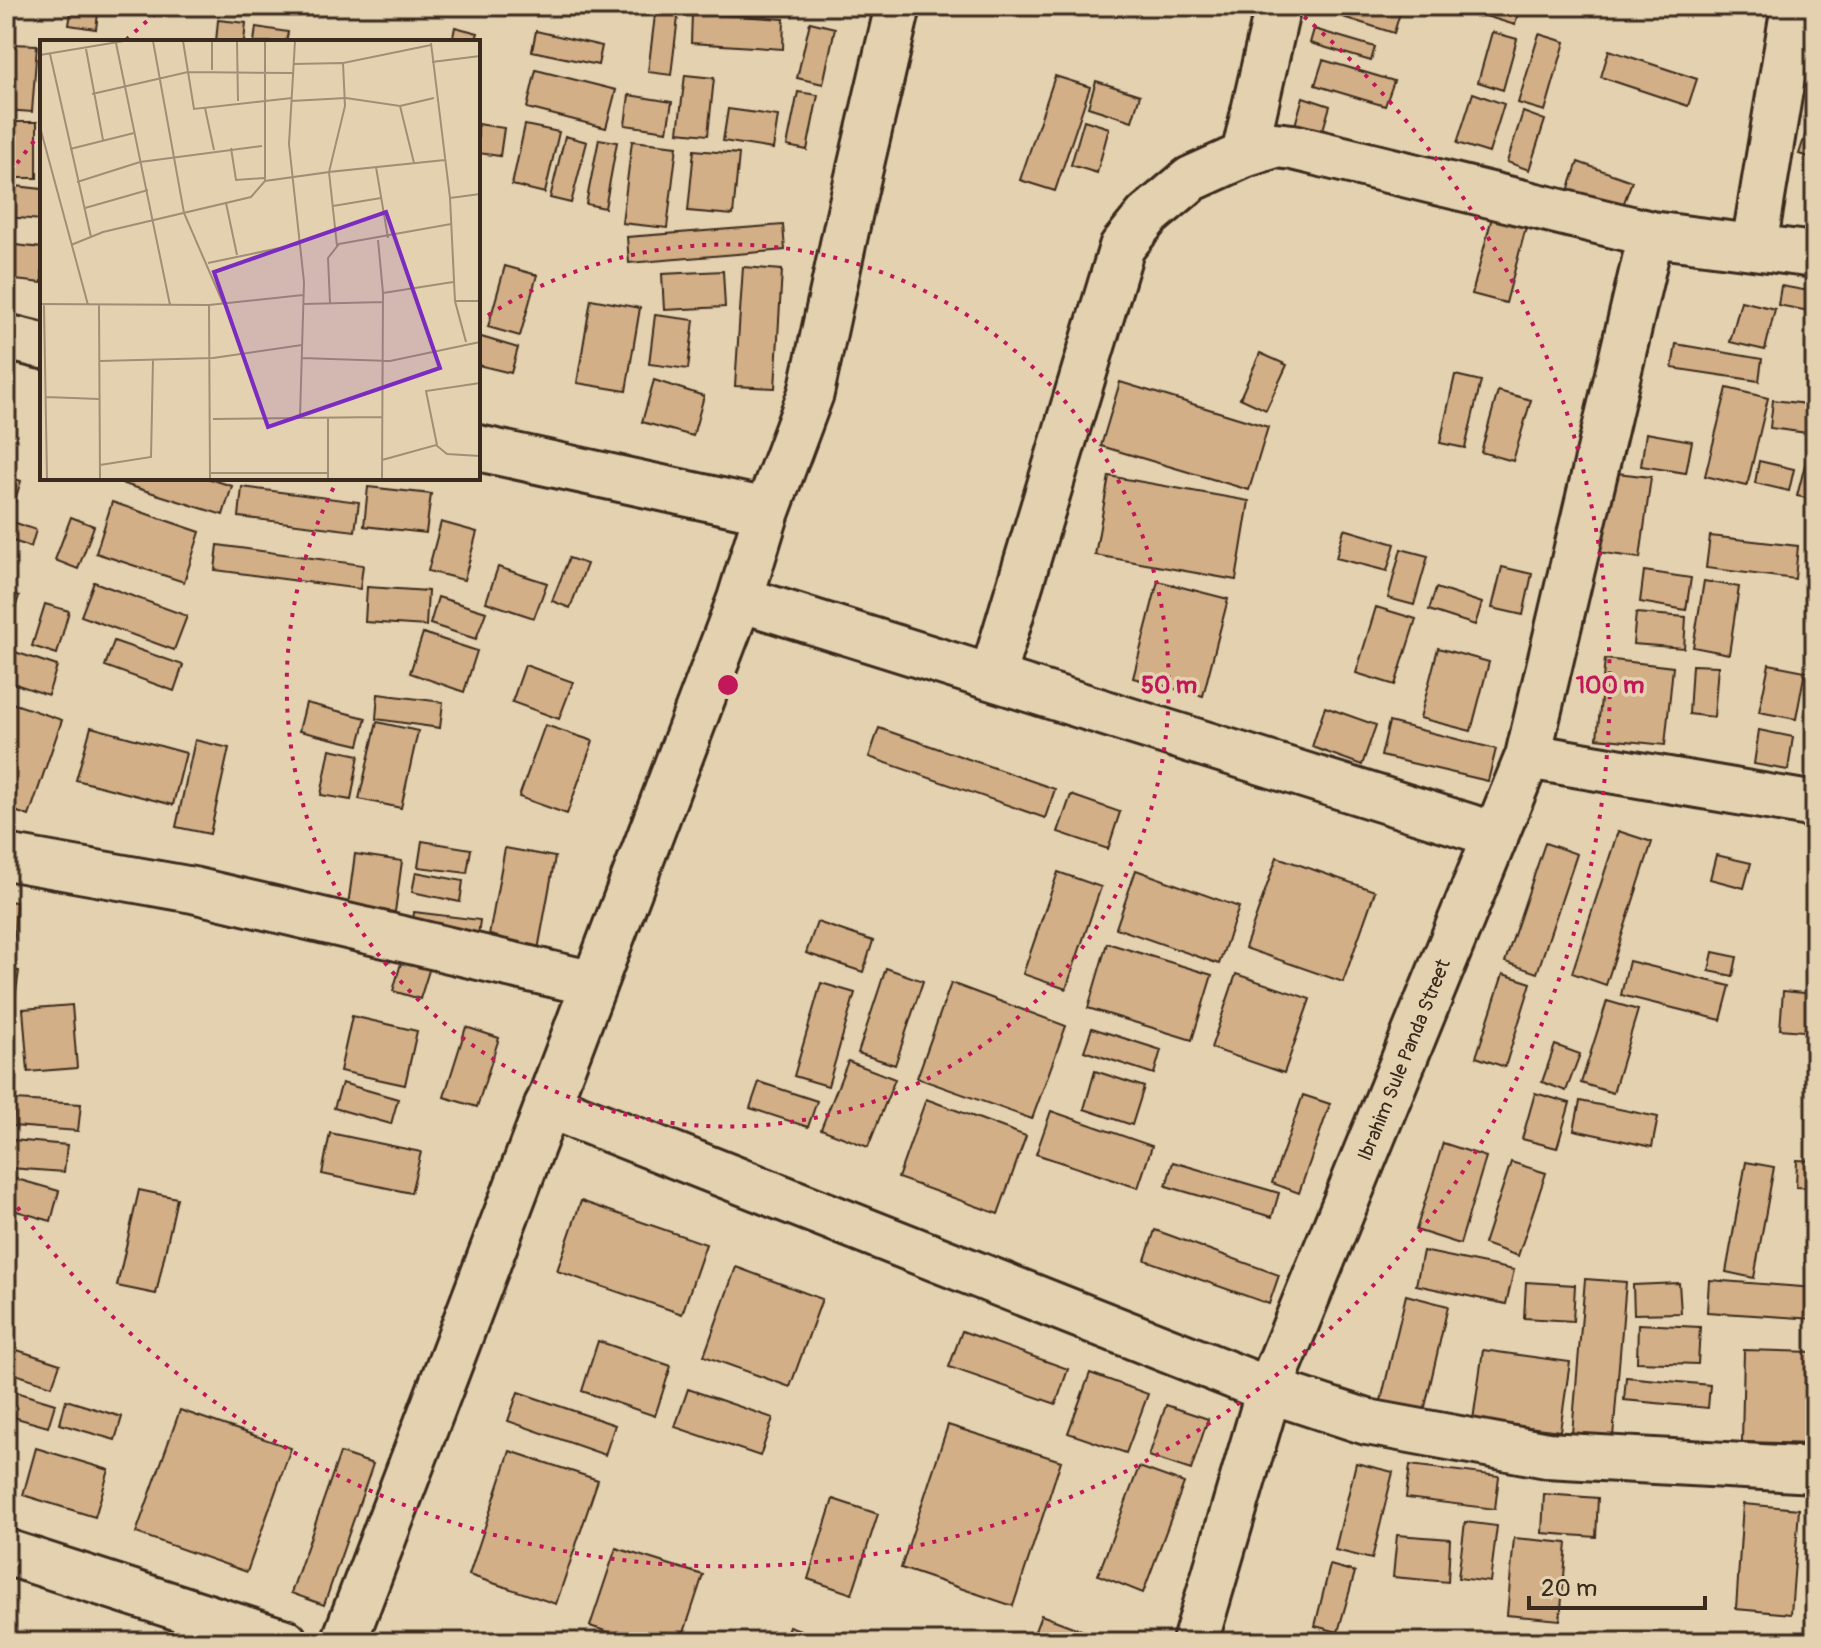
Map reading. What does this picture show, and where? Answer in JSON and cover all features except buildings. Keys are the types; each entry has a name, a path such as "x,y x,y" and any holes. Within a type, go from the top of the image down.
{"street":[{"path":"1244,155 1278,6"},
{"path":"1754,246 1794,6"},
{"path":"344,1642 740,599 767,511 811,393 851,207 888,8"},
{"path":"992,677 1122,247 1147,216 1191,179 1275,145 1293,147 1651,234 1815,255"},
{"name":"Ibrahim Sule Panda Street","path":"1195,1642 1269,1390 1528,756 1651,234"},
{"path":"6,337 40,346"},
{"path":"480,448 767,511"},
{"path":"740,599 1496,835"},
{"path":"1528,756 1815,805"},
{"path":"6,857 193,890 594,984"},
{"path":"547,1105 1269,1390 1367,1422 1547,1455 1815,1470"},
{"path":"6,1552 285,1642"}]}
